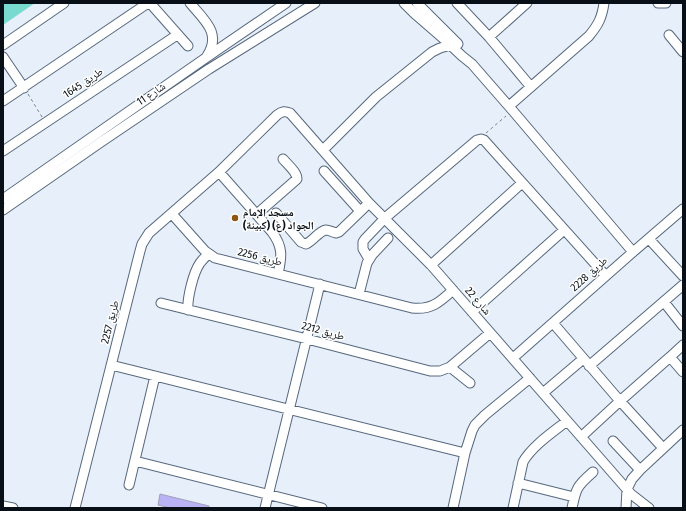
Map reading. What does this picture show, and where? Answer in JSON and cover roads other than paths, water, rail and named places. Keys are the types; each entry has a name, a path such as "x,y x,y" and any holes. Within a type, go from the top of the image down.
{"street":[{"path":"3,44 64,3"},
{"path":"3,101 149,3 188,46"},
{"path":"190,3 207,23 212,34 212,46 207,57"},
{"name":"شارع 11","path":"3,199 286,3"},
{"name":"شارع 11","path":"3,210 209,69 314,3"},
{"path":"404,3 472,64 633,252"},
{"path":"417,3 466,52 472,64"},
{"path":"457,3 532,86"},
{"path":"511,108 532,86 588,36 597,26 602,15 604,3"},
{"path":"658,3 666,3"},
{"path":"489,37 522,5"},
{"path":"432,52 436,44 436,32"},
{"name":"طريق 1645","path":"3,151 178,35"},
{"path":"668,35 681,45"},
{"path":"323,150 376,97 432,52 451,45"},
{"path":"3,57 24,88"},
{"name":"طريق 2257","path":"75,508 142,244 149,234 219,172 277,115 284,111 287,112"},
{"name":"شارع 22","path":"287,112 290,113 369,203 431,265 581,437 637,499 649,508"},
{"path":"369,259 362,249 363,242 384,218 479,139 484,140 606,276"},
{"path":"257,214 297,177 296,173 283,159"},
{"path":"324,171 360,211"},
{"path":"219,172 277,238 281,253 278,274"},
{"path":"338,186 347,178"},
{"path":"431,265 522,183"},
{"path":"276,213 301,242 306,244 310,243 324,230 337,233 369,203"},
{"name":"طريق 2228","path":"513,358 649,238 683,210"},
{"name":"طريق 2256","path":"172,214 208,254 215,258 412,308 428,308 435,305 453,290"},
{"path":"472,312 564,230"},
{"path":"358,294 365,267 369,259 388,238"},
{"path":"649,238 683,276"},
{"path":"188,310 188,298 196,272 200,263 208,254"},
{"path":"265,508 320,284"},
{"path":"590,366 683,285"},
{"path":"664,302 683,326"},
{"name":"طريق 2212","path":"161,303 430,371 440,371 450,367 490,333"},
{"path":"552,323 663,448"},
{"path":"581,437 683,345"},
{"path":"670,357 683,372"},
{"path":"543,393 583,359"},
{"path":"111,365 465,453"},
{"path":"450,367 470,383"},
{"path":"129,485 155,376"},
{"path":"452,508 465,453 475,425 479,420 530,378"},
{"path":"513,508 524,462 530,452 568,421"},
{"path":"626,508 628,489 632,479 663,448 682,433"},
{"path":"613,441 640,470"},
{"path":"135,461 322,508"},
{"path":"572,508 574,497 579,486 593,472"},
{"path":"518,483 574,497"},
{"path":"3,506 13,508"}],"place":[{"name":"مسجد الإمام الجواد (ع) (كبينة)","path":"235,218"}]}
